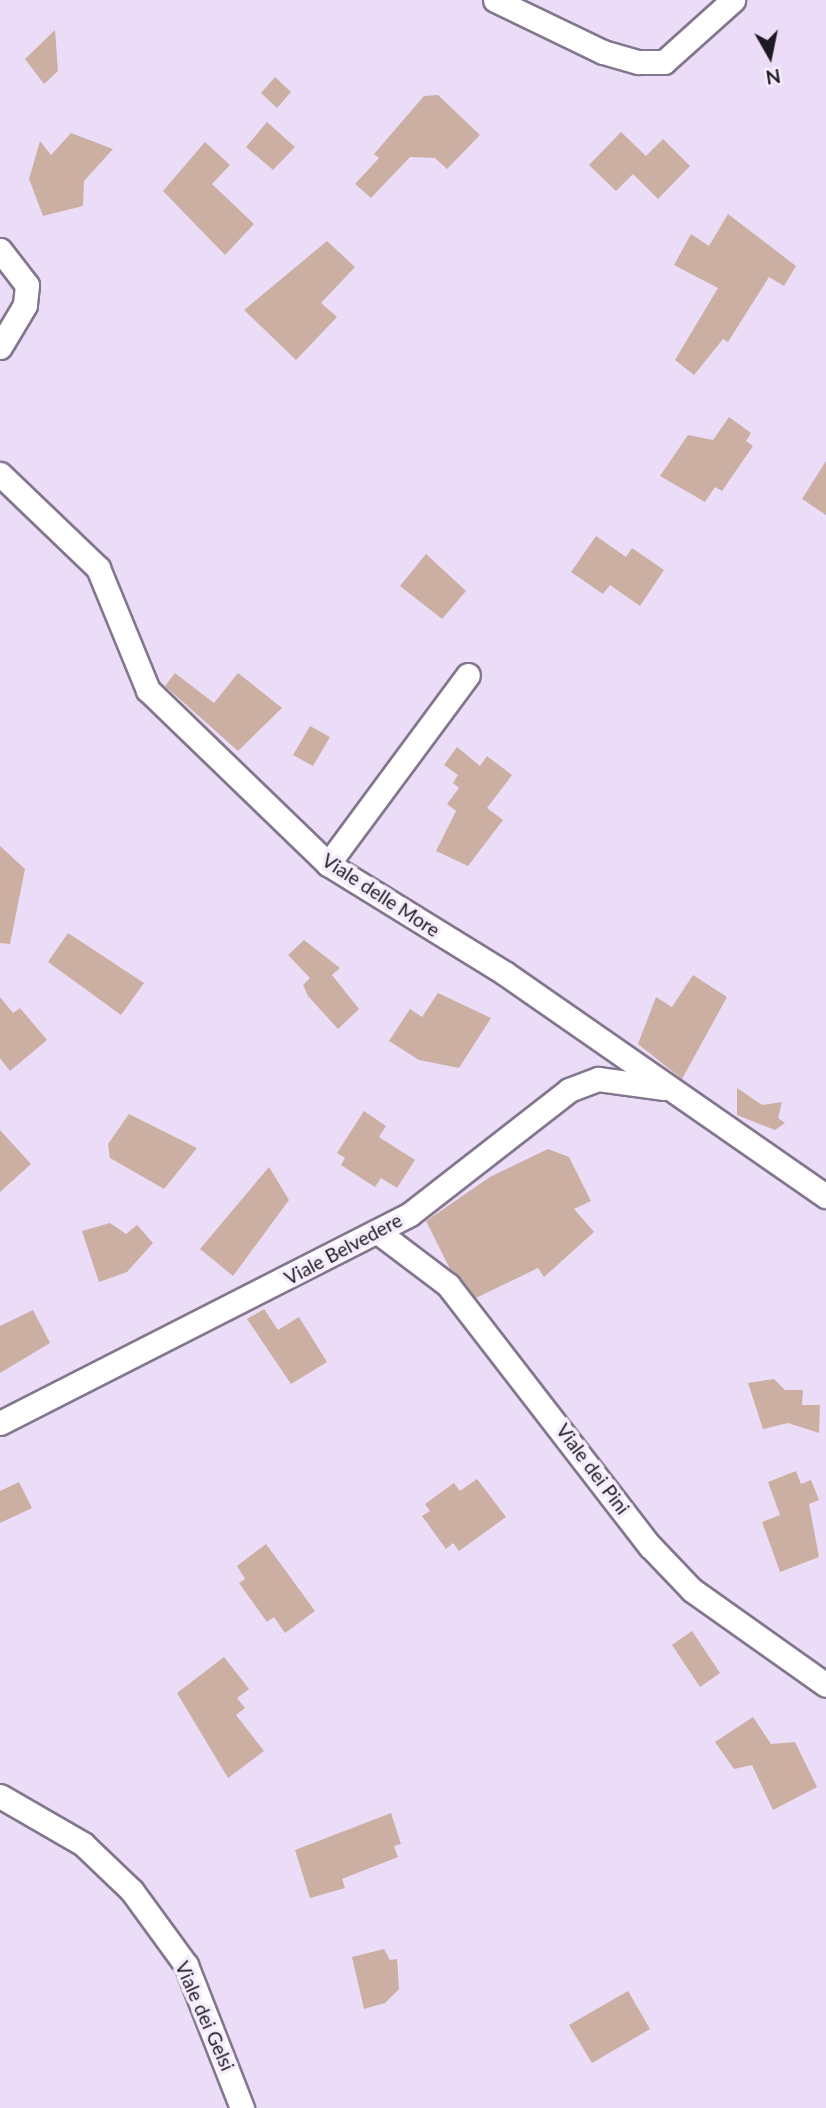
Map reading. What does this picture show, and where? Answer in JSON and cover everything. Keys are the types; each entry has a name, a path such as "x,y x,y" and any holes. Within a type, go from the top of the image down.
{"street":[{"path":"495,0 603,52 639,62 664,62 733,0"},
{"path":"0,250 27,285 25,305 0,346"},
{"name":"Viale delle More","path":"0,474 97,568 148,690 328,863 506,974 826,1196"},
{"path":"328,863 468,675"},
{"name":"Viale Belvedere","path":"0,1423 378,1232 569,1090 598,1079 674,1091"},
{"name":"Viale dei Pini","path":"378,1232 448,1285 650,1546 692,1590 826,1685"},
{"name":"Viale dei Gelsi","path":"0,1796 83,1844 132,1891 186,1965 242,2108"}],"building":[{"path":"55,30 58,71 44,84 25,59"},
{"path":"275,77 291,92 277,108 261,93"},
{"path":"438,95 480,135 447,169 435,158 410,157 371,198 355,184 379,158 374,154 424,96"},
{"path":"267,122 295,147 273,170 246,147"},
{"path":"621,132 646,156 663,139 690,166 658,199 633,174 616,191 589,165"},
{"path":"71,133 113,149 84,181 83,206 43,216 29,179 40,141 51,155"},
{"path":"205,142 230,165 212,184 254,224 225,255 163,191"},
{"path":"728,214 796,266 784,286 769,277 728,342 723,339 694,375 675,360 718,288 674,265 691,234 709,246"},
{"path":"327,241 355,267 321,303 337,317 296,360 244,310"},
{"path":"729,417 751,433 746,441 753,446 722,491 715,487 705,502 660,476 688,435 713,440"},
{"path":"826,461 826,515 802,499"},
{"path":"596,536 626,557 632,548 664,570 640,606 610,585 603,594 571,572"},
{"path":"426,554 466,591 442,619 400,586"},
{"path":"175,673 214,703 238,673 282,708 238,751 165,686"},
{"path":"310,726 330,737 313,766 293,755"},
{"path":"457,747 480,766 487,756 512,775 487,808 503,820 468,866 436,851 456,811 447,804 459,788 453,783 458,775 444,765"},
{"path":"0,846 25,869 10,944 0,943"},
{"path":"68,933 144,983 121,1015 48,962"},
{"path":"304,940 340,968 332,975 359,1009 338,1029 308,996 303,985 310,978 288,955"},
{"path":"693,975 727,997 682,1079 638,1044 656,997 672,1007"},
{"path":"438,993 491,1018 459,1068 419,1060 389,1041 410,1009 422,1017"},
{"path":"0,997 13,1013 20,1008 47,1040 10,1071 0,1058"},
{"path":"737,1088 762,1105 782,1102 778,1118 785,1123 775,1130 737,1115"},
{"path":"364,1111 386,1126 379,1137 415,1160 397,1188 381,1178 375,1187 341,1165 345,1158 337,1153"},
{"path":"129,1114 197,1148 164,1189 110,1158 108,1144"},
{"path":"0,1130 31,1164 0,1192"},
{"path":"548,1149 569,1157 591,1201 574,1209 594,1232 544,1277 538,1268 476,1298 450,1269 426,1221 490,1177"},
{"path":"269,1167 289,1200 233,1276 200,1249"},
{"path":"110,1223 126,1234 137,1225 153,1243 127,1272 99,1282 82,1231"},
{"path":"264,1309 278,1330 299,1317 327,1362 291,1384 247,1319"},
{"path":"33,1310 50,1343 0,1373 0,1326"},
{"path":"774,1379 785,1390 803,1390 802,1405 820,1405 819,1433 788,1423 763,1429 748,1383"},
{"path":"796,1471 801,1484 811,1480 819,1500 809,1504 819,1557 780,1572 762,1522 780,1515 768,1482"},
{"path":"477,1479 506,1517 459,1551 453,1543 446,1549 422,1516 430,1511 425,1504 454,1483 460,1491"},
{"path":"19,1482 32,1508 0,1523 0,1491"},
{"path":"266,1544 315,1611 285,1633 274,1617 267,1622 239,1583 245,1579 237,1566"},
{"path":"692,1631 720,1673 700,1687 672,1645"},
{"path":"224,1657 249,1689 237,1698 245,1708 236,1715 264,1751 228,1778 177,1693"},
{"path":"753,1717 771,1744 795,1742 817,1787 773,1810 752,1765 734,1769 715,1742"},
{"path":"391,1813 401,1844 394,1846 398,1857 342,1879 345,1888 310,1898 295,1850"},
{"path":"384,1949 390,1960 397,1959 399,1989 385,2003 364,2009 352,1957"},
{"path":"628,1991 650,2029 592,2063 569,2025"}]}
